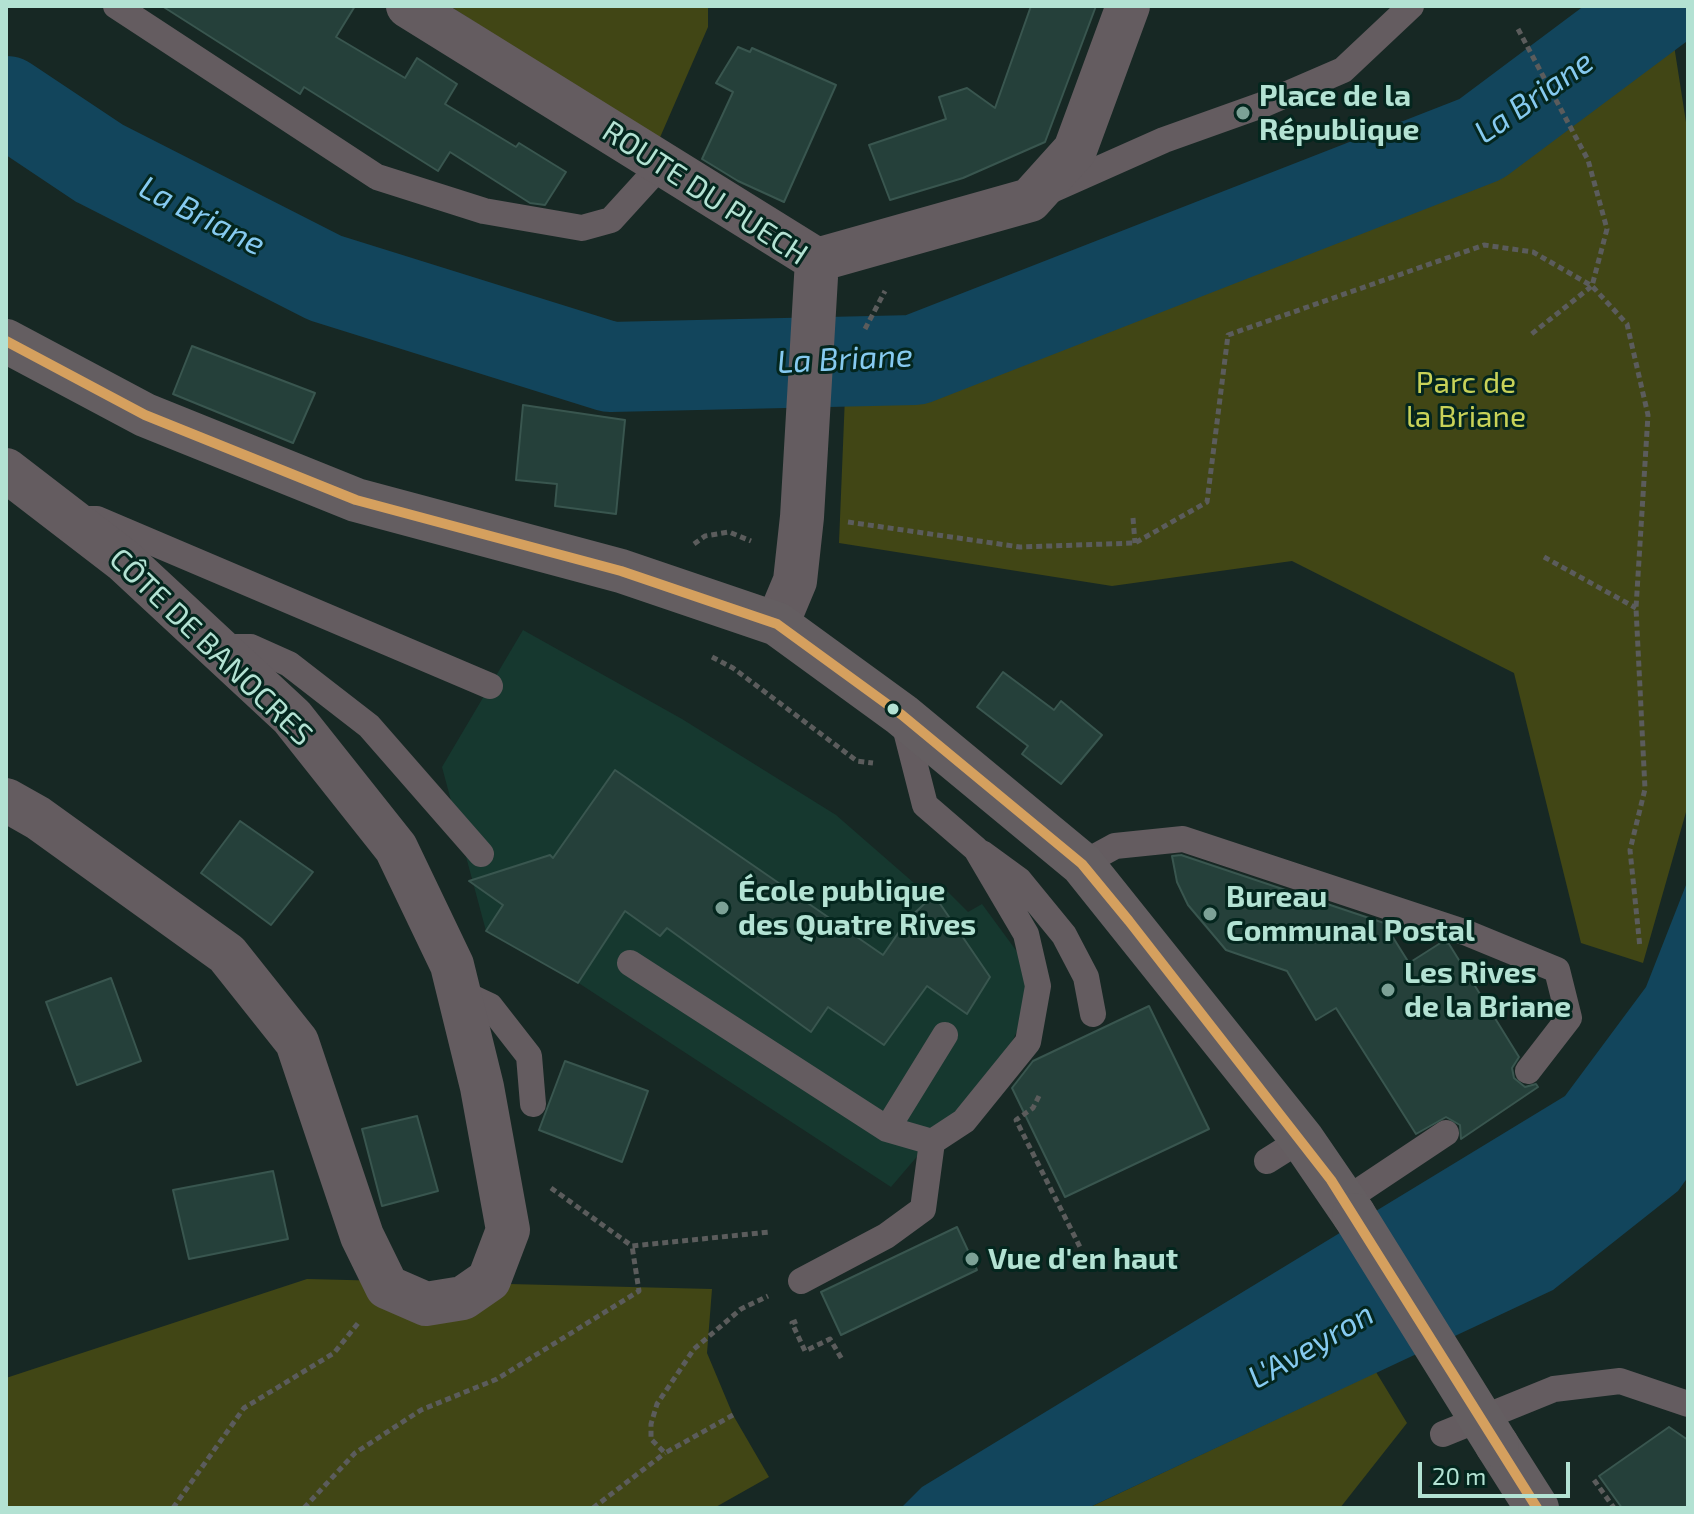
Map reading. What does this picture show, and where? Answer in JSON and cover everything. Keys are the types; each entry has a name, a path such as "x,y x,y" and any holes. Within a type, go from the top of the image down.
{"main road":[{"path":"6,341 145,415 356,500 621,571 777,624 902,715 1082,864 1285,1150 1343,1199 1537,1508"}],"street":[{"name":"ROUTE DU PUECH","path":"408,6 662,164 815,273 795,581 777,624"},
{"path":"815,273 1030,200 1075,150 1128,6"},
{"name":"CÔTE DE BANOCRES","path":"6,470 123,560 292,717 396,848 452,965 482,1087 508,1230 489,1280 463,1298 426,1304 387,1287"},
{"path":"6,800 38,818 227,954 297,1042 362,1236 387,1287"}],"lane":[{"path":"116,6 377,177 484,211 582,228 611,220 662,164"},
{"path":"1030,200 1164,140 1262,105 1343,70 1411,6"},
{"path":"71,519 97,519 490,686"},
{"path":"218,647 251,647 289,664 369,726 481,854"},
{"path":"902,715 925,805 976,849 1019,880 1064,935 1086,977 1093,1014"},
{"path":"1082,864 1115,846 1183,839 1467,933 1557,970 1569,1018 1528,1071"},
{"path":"801,1281 886,1236 923,1209 932,1142 964,1121 1028,1042 1038,986 1026,934 976,849"},
{"path":"630,963 887,1129 932,1142"},
{"path":"458,991 490,1006 529,1056 533,1104"},
{"path":"887,1129 945,1035"},
{"path":"1343,1199 1446,1133"},
{"path":"1443,1434 1554,1389 1620,1381 1688,1404"}],"path":[{"path":"1520,31 1588,160 1607,229 1592,286 1529,336"},
{"path":"840,520 1020,547 1135,543 1207,502 1228,335 1484,245 1533,252 1592,286 1627,324 1648,415 1636,608 1645,789 1630,850 1640,948"},
{"path":"1133,518 1135,543"},
{"path":"682,553 705,536 729,532 746,537 762,549"},
{"path":"1544,557 1636,608"},
{"path":"1016,1120 1081,1249"},
{"path":"571,1205 632,1246 770,1232"},
{"path":"304,1508 355,1453 421,1410 497,1379 639,1291 632,1246"},
{"path":"665,1453 651,1439 651,1424 657,1404 694,1349 741,1309 801,1281"},
{"path":"173,1508 244,1408 334,1353 387,1287"},
{"path":"797,1321 792,1323 805,1351 830,1339 843,1361"},
{"path":"593,1508 665,1453 733,1415"},
{"path":"1594,1480 1614,1508"}],"shaded area":[{"name":"École publique des Quatre Rives","path":"523,630 682,719 836,815 922,890 939,883 968,912 982,904 1018,953 1028,985 1022,1021 1008,1050 891,1187 577,982 486,931 442,767"}],"green space":[{"path":"450,6 708,6 708,27 658,142"},
{"name":"Parc de la Briane","path":"1671,26 1688,135 1688,805 1643,963 1581,943 1514,673 1292,561 1112,586 839,543 845,396 916,374 1485,154 1618,73"},
{"path":"307,1279 712,1289 707,1353 733,1415 769,1477 714,1508 6,1508 6,1378"},
{"path":"1376,1372 1407,1423 1340,1508 1088,1508"}],"water":[{"name":"L'Aveyron","path":"1688,880 1688,1177 1678,1191 1553,1290 1088,1508 901,1508 922,1487 1565,1096 1646,987"}],"building":[{"path":"162,6 355,6 336,37 405,78 417,58 457,84 445,104 516,147 519,143 566,172 545,205 530,203 450,152 438,171 304,87 300,94"},
{"path":"1031,6 1096,6 1045,142 963,178 890,200 869,145 946,119 939,97 967,88 995,108"},
{"path":"738,47 750,52 752,48 836,85 784,202 738,181 702,159 733,92 716,83"},
{"path":"192,346 315,393 293,443 173,394"},
{"path":"523,405 625,420 616,514 555,506 557,484 516,480"},
{"path":"1003,672 1054,710 1061,701 1102,735 1061,784 1022,754 1028,746 977,707"},
{"path":"615,770 883,955 908,919 934,895 990,977 967,1014 927,986 884,1045 828,1007 811,1032 667,928 660,936 625,911 578,983 486,931 503,905 469,881 550,855 553,858"},
{"path":"240,821 313,872 271,925 201,873"},
{"name":"Les Rives de la Briane","path":"1181,855 1384,923 1409,963 1442,942 1449,944 1519,1057 1512,1068 1514,1078 1525,1087 1536,1084 1538,1087 1461,1139 1460,1125 1446,1117 1416,1134 1336,1008 1316,1020 1287,971 1226,950 1188,905 1177,882 1172,856"},
{"path":"111,978 141,1061 77,1085 46,1002"},
{"path":"1149,1006 1209,1129 1065,1197 1012,1088 1033,1061"},
{"path":"565,1061 648,1091 622,1162 539,1130"},
{"path":"417,1116 438,1191 382,1206 362,1129"},
{"path":"273,1171 288,1239 189,1259 173,1190"},
{"path":"957,1227 977,1270 841,1335 821,1292"},
{"path":"1669,1427 1688,1440 1688,1508 1622,1508 1599,1476"}],"waterway":[{"name":"La Briane","path":"6,101 99,163 325,278 610,367 915,360 1481,139 1659,6"}],"transit line":[{"path":"6,341 145,415 356,500 621,571 777,624 902,715 1082,864 1129,921 1331,1180 1537,1508"}],"place":[{"name":"Place de la République","path":"1243,113"},
{"name":"École publique des Quatre Rives","path":"722,908"},
{"name":"Bureau Communal Postal","path":"1210,914"},
{"name":"Les Rives de la Briane","path":"1388,990"},
{"name":"Vue d'en haut","path":"972,1259"}]}
